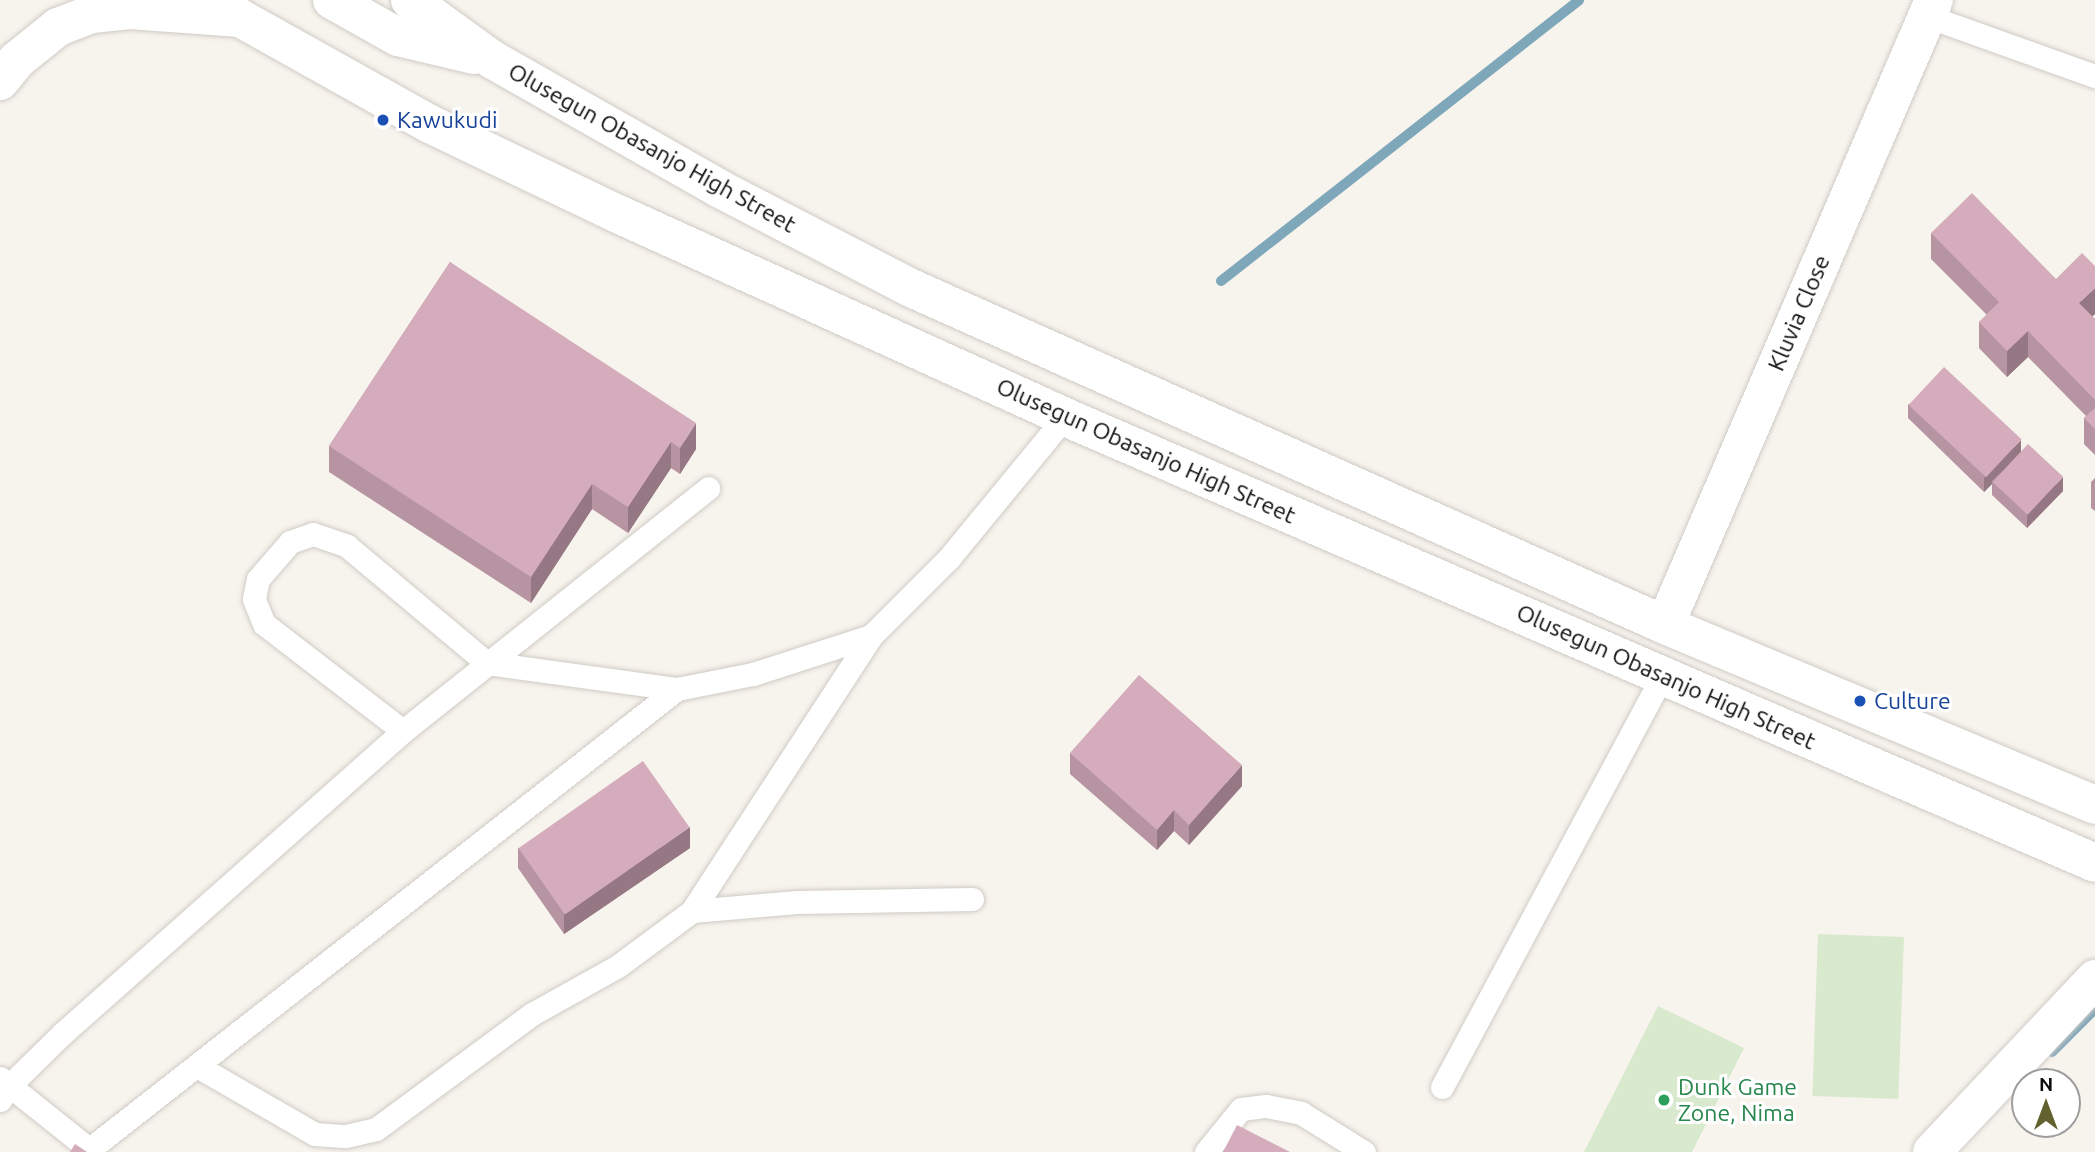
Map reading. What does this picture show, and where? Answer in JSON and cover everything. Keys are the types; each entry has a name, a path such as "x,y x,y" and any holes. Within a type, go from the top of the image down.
{"main road":[{"path":"332,0 398,37 493,60"},
{"name":"Olusegun Obasanjo High Street","path":"410,0 493,60 718,188 911,288 1665,625 2095,805"},
{"name":"Kluvia Close","path":"1665,625 1930,8"},
{"path":"0,80 16,60 58,27 92,14 131,10 228,9"},
{"name":"Olusegun Obasanjo High Street","path":"228,9 430,124 618,214 1065,417 2095,863"},
{"path":"1932,1152 2095,979"}],"lane":[{"path":"1930,8 2095,76"},
{"path":"197,1066 315,1134 346,1136 376,1129 532,1014 618,966 692,911 870,636 949,558 1065,417"},
{"path":"677,690 87,1151 3,1088 403,731 708,488"},
{"path":"403,731 264,624 254,599 258,579 290,542 313,534 347,546 487,663 677,690 753,674 870,636"},
{"path":"1442,1087 1663,675"},
{"path":"692,911 797,902 972,899"},
{"path":"1206,1152 1241,1109 1266,1106 1301,1112 1364,1152"}],"green space":[{"path":"1818,934 1904,937 1898,1099 1812,1096"},
{"name":"Dunk Game Zone, Nima","path":"1658,1006 1744,1048 1692,1152 1584,1152"}],"building":[{"path":"1972,193 2056,279 2082,253 2095,266 2095,288 2079,303 2095,319 2095,400 2028,331 2007,351 1979,322 1999,302 1931,233"},
{"path":"450,262 696,423 680,448 671,442 628,507 592,484 531,577 329,446"},
{"path":"1944,367 2022,439 1986,477 1909,405"},
{"path":"2095,408 2095,429 2084,418"},
{"path":"2028,444 2063,477 2028,515 1993,482"},
{"path":"1139,675 1242,765 1189,825 1174,810 1157,830 1070,753"},
{"path":"643,761 689,827 565,915 518,848"},
{"path":"1237,1125 1290,1152 1223,1152"},
{"path":"75,1144 87,1152 70,1152"}],"waterway":[{"path":"1221,281 1579,0"},
{"path":"2052,1052 2095,1009"}],"place":[{"name":"Kawukudi","path":"383,120"},
{"name":"Culture","path":"1860,701"},
{"name":"Dunk Game Zone, Nima","path":"1664,1100"}]}
